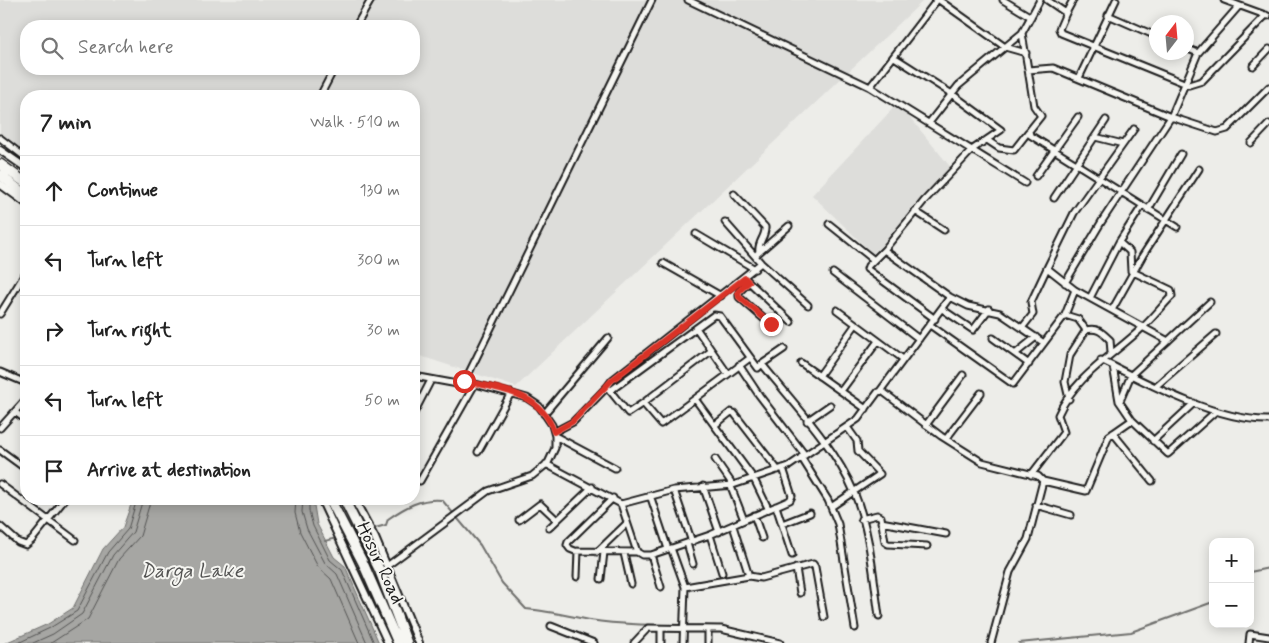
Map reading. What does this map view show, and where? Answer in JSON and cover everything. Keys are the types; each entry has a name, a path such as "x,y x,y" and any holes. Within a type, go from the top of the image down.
{"highway":[{"path":"0,164 20,179"},
{"path":"0,176 20,191"},
{"name":"Hosur Road","path":"333,505 385,609 398,643"},
{"name":"Hosur Road","path":"349,505 363,523 366,542 407,643"}],"street":[{"path":"359,20 371,0"},
{"path":"420,377 463,385 652,0"},
{"path":"688,0 870,86 1025,183"},
{"path":"870,86 938,0 1005,47 1026,53"},
{"path":"1002,0 1030,17"},
{"path":"929,123 952,94 1022,33 1040,0"},
{"path":"1047,0 1066,13"},
{"path":"1073,0 1060,29 1061,33 1185,84 1196,84 1202,81 1268,15 1224,0"},
{"path":"1079,78 1116,0"},
{"path":"1065,283 1120,193 1171,118 1198,53 1239,6"},
{"path":"1108,16 1149,33"},
{"path":"988,140 999,148 1014,150 1041,116 1034,106 1022,33"},
{"path":"1253,66 1269,49"},
{"path":"1194,51 1198,53"},
{"path":"894,58 952,94 976,113 1001,128 1001,132 973,150 915,211 867,269 935,319"},
{"path":"1028,70 1053,68 1171,118 1223,132 1269,87"},
{"path":"323,90 331,75"},
{"path":"1036,176 1078,117"},
{"path":"1054,198 1106,120"},
{"path":"1252,143 1269,124"},
{"path":"1022,328 1033,314 1031,302 1074,213 1134,128"},
{"path":"1028,132 1076,165 1177,227"},
{"path":"0,138 20,153"},
{"path":"1094,138 1123,144"},
{"path":"0,150 20,164"},
{"path":"1090,298 1119,242 1145,208 1181,154"},
{"path":"1112,310 1133,273 1199,169"},
{"path":"0,184 20,198"},
{"path":"734,194 765,227 765,232 758,244 757,254"},
{"path":"915,211 944,230"},
{"path":"725,222 757,254 761,263 808,304"},
{"path":"829,224 874,260"},
{"path":"757,254 789,226"},
{"path":"696,234 755,269"},
{"path":"1031,475 1064,432 1058,415 1068,399 1102,360 1143,328 1172,296 1172,293 1158,283 1133,273 1130,269 1130,252 1119,242"},
{"path":"884,250 950,297 968,306 989,309 1000,313 1044,343"},
{"path":"664,263 721,296"},
{"path":"761,263 738,292 739,297 771,324"},
{"path":"1047,268 1075,290 1168,340"},
{"path":"833,274 919,339"},
{"path":"609,389 612,380 721,296 747,280"},
{"path":"747,280 791,322"},
{"path":"0,314 20,282"},
{"path":"930,325 1010,383 1015,382 1065,315 1075,290"},
{"path":"621,504 674,490 732,484 754,479 780,469 824,444 866,409 950,297"},
{"path":"1119,401 1131,376 1210,302"},
{"path":"942,308 973,330 989,309"},
{"path":"837,310 903,360"},
{"path":"555,434 572,422 609,389 714,315 718,315 758,368 784,349"},
{"path":"1065,315 1078,319 1086,330"},
{"path":"819,376 856,324"},
{"path":"696,328 728,374"},
{"path":"1068,399 1065,382 1070,356 1086,330 1092,328 1099,330 1110,340 1111,352"},
{"path":"1156,386 1216,334"},
{"path":"1015,354 1036,337"},
{"path":"544,414 608,338"},
{"path":"993,338 1029,364"},
{"path":"841,392 878,341"},
{"path":"609,389 628,413 711,351"},
{"path":"643,403 661,424 750,358"},
{"path":"1102,360 1131,376 1215,412 1236,418 1269,420"},
{"path":"801,363 866,409"},
{"path":"762,364 824,444 854,492 880,616"},
{"path":"739,365 758,395 803,456 831,508 842,542 855,628"},
{"path":"1113,366 1119,401 1132,420 1164,452 1171,453 1215,412"},
{"path":"1,373 20,381"},
{"path":"926,425 963,375"},
{"path":"420,402 431,380"},
{"path":"387,566 488,491 532,476 546,464 555,448 555,434 539,406 527,398 464,381"},
{"path":"420,481 475,384"},
{"path":"880,390 926,425 982,462 1038,476 1043,481 1086,491 1109,436 1132,420"},
{"path":"478,452 511,393"},
{"path":"946,439 981,393"},
{"path":"695,399 754,479 768,508"},
{"path":"1153,441 1194,403"},
{"path":"807,421 830,405"},
{"path":"0,428 20,406"},
{"path":"15,412 20,416"},
{"path":"613,498 568,542 570,549 597,552 637,552 642,555 651,555 719,532 792,498 780,469 734,413 731,412 715,425"},
{"path":"831,508 880,474 858,451 857,441 847,426"},
{"path":"1113,433 1152,481"},
{"path":"555,434 615,468"},
{"path":"0,450 20,465"},
{"path":"715,460 732,484 744,520"},
{"path":"546,464 613,498 621,504 626,524 637,552"},
{"path":"992,640 1010,572 1028,539 1043,481"},
{"path":"0,484 20,499"},
{"path":"703,486 719,532"},
{"path":"548,528 592,487"},
{"path":"674,490 689,542 693,564"},
{"path":"650,495 685,587 683,643"},
{"path":"519,520 538,504 557,520"},
{"path":"27,505 75,540"},
{"path":"0,526 18,542 26,545 60,505"},
{"path":"324,505 388,643"},
{"path":"356,505 363,523 375,538 419,643"},
{"path":"1036,505 1071,515"},
{"path":"776,506 792,555"},
{"path":"782,524 810,513"},
{"path":"754,515 762,538"},
{"path":"861,519 877,515 880,517 886,543 927,546"},
{"path":"881,522 946,534"},
{"path":"597,552 626,524"},
{"path":"733,526 749,576"},
{"path":"710,535 722,573"},
{"path":"577,577 578,551"},
{"path":"601,580 604,552"},
{"path":"624,553 631,584"},
{"path":"651,555 661,587"},
{"path":"685,587 749,576 761,578 810,564 816,567 824,617"},
{"path":"796,568 800,593"},
{"path":"551,626 594,643"},
{"path":"634,643 648,628 661,630 726,629 780,643"},
{"path":"708,629 708,643"},
{"path":"661,630 661,643"},
{"path":"1249,643 1250,634 1269,637"}],"shaded area":[{"path":"0,0 924,0 516,387 420,356 420,90 20,90 20,155 0,140"},
{"path":"898,103 953,170 873,254 812,195"}],"water":[{"name":"Darga Lake","path":"131,505 314,505 317,524 334,557 345,566 379,643 5,643 48,624 73,608 103,549 123,527"}],"waterway":[{"path":"420,502 442,500 480,545 502,583 526,609 619,623 709,626"},
{"path":"364,531 386,525 388,519 412,505"},
{"path":"325,541 345,536"},
{"path":"1254,571 1269,568"},
{"path":"1019,643 1131,632 1209,603"},
{"path":"728,628 768,637"}],"route":[{"path":"464,381 527,398 539,406 552,425 554,432 572,422 612,380 745,278 749,282 738,292 739,297 771,324"}]}
